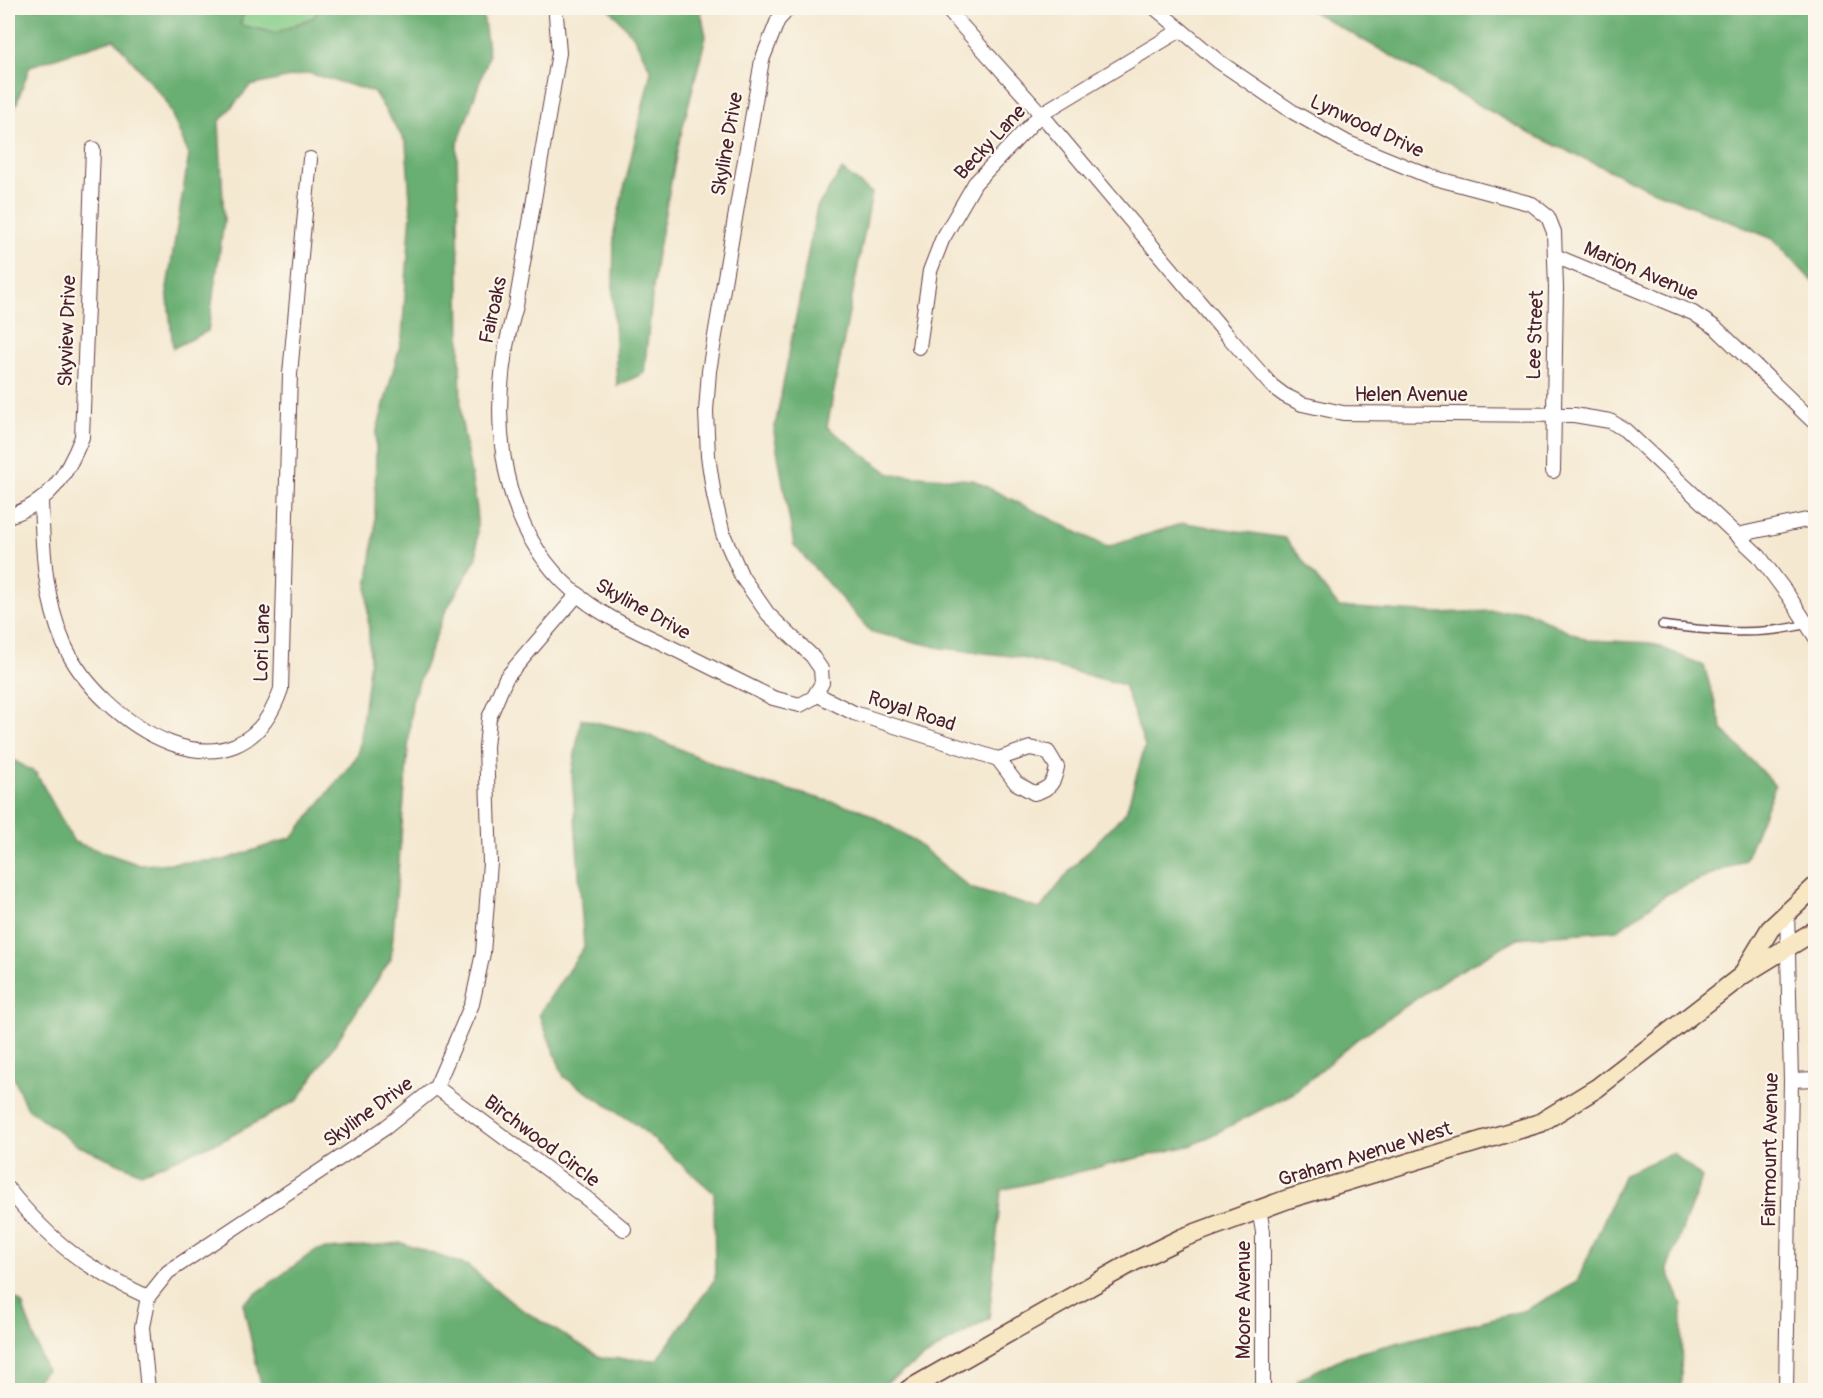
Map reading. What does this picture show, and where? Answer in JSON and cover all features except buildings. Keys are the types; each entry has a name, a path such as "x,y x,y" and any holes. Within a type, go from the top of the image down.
{"street":[{"name":"Skyline Drive","path":"148,1390 142,1327 148,1297 168,1272 384,1128 436,1087 472,1004 483,953 490,863 486,747 489,718 506,678 578,594 615,621 773,698 800,705 816,694 822,683 821,669 755,597 730,555 714,496 706,411 717,316 762,60 778,20 789,8"},
{"path":"946,8 1041,114"},
{"name":"Lynwood Drive","path":"1155,8 1179,31 1293,112 1348,143 1431,177 1532,204 1543,211 1553,227 1555,256"},
{"name":"Fairoaks","path":"556,15 559,53 516,305 504,344 501,438 509,489 522,522 555,572 578,594"},
{"name":"Becky Lane","path":"919,347 930,271 960,204 975,183 1041,114 1179,31"},
{"name":"Helen Avenue","path":"1041,114 1235,344 1272,386 1284,395 1302,404 1343,414 1552,414 1601,420 1621,426 1759,556 1815,638"},
{"name":"Skyview Drive","path":"41,501 71,466 84,427 93,149"},
{"name":"Lori Lane","path":"41,501 48,598 64,645 84,677 103,699 146,731 192,751 210,752 230,748 249,739 262,729 281,689 290,374 310,159"},
{"name":"Lee Street","path":"1553,471 1555,256"},
{"name":"Marion Avenue","path":"1555,256 1693,313 1716,328 1815,424"},
{"path":"8,516 41,501"},
{"path":"1737,535 1815,518"},
{"name":"Royal Road","path":"816,694 854,713 998,759"},
{"path":"1744,974 1770,928 1815,886"},
{"name":"Fairmount Avenue","path":"1786,1390 1791,1080 1790,946 1787,911"},
{"name":"Graham Avenue West","path":"908,1390 1133,1262 1182,1238 1259,1209 1540,1123 1597,1088 1744,974 1815,930"},
{"path":"1791,1080 1815,1079"},
{"name":"Birchwood Circle","path":"436,1087 586,1198 624,1229"},
{"path":"8,1189 65,1250 108,1278 148,1297"},
{"name":"Moore Avenue","path":"1259,1209 1263,1232 1263,1390"}],"lane":[{"path":"1662,625 1707,631 1777,632 1807,624"}],"green space":[{"path":"8,8 245,8 240,25 276,33 314,17 318,8 482,8 489,56 457,146 461,418 477,509 477,557 444,614 412,701 391,959 298,1100 225,1139 141,1173 77,1145 26,1107 8,1064 8,757 36,773 74,842 140,865 224,860 293,837 358,755 370,660 367,588 375,529 376,434 402,338 411,213 406,143 374,92 308,73 250,86 219,122 224,221 208,331 173,348 167,288 189,155 166,101 114,39 30,66 8,127"},
{"path":"245,8 318,8 315,17 276,33 240,25"},
{"path":"609,8 700,8 706,36 678,146 656,259 644,373 617,386 613,294 614,232 651,71 634,37"},
{"path":"1306,8 1815,8 1815,284 1773,239 1650,189 1531,134"},
{"path":"842,170 872,193 827,427 890,474 973,480 1107,547 1184,523 1285,538 1339,607 1436,613 1524,610 1587,640 1651,643 1704,666 1723,730 1775,786 1745,860 1667,894 1618,930 1518,938 1447,978 1356,1040 1295,1092 1193,1145 1001,1190 989,1319 940,1347 875,1390 262,1390 243,1303 316,1250 402,1243 468,1266 516,1306 601,1358 657,1360 715,1279 714,1193 636,1124 564,1077 539,1014 584,947 572,773 581,719 643,733 748,779 862,810 912,839 970,888 1040,909 1072,868 1126,812 1145,746 1124,685 1019,657 942,648 871,632 794,545 774,432 817,207"},
{"path":"1673,1153 1702,1178 1667,1269 1682,1305 1681,1390 1297,1390 1298,1380 1346,1356 1526,1310 1577,1282 1624,1174"},
{"path":"8,1292 22,1304 46,1371 23,1390 8,1390"}]}
